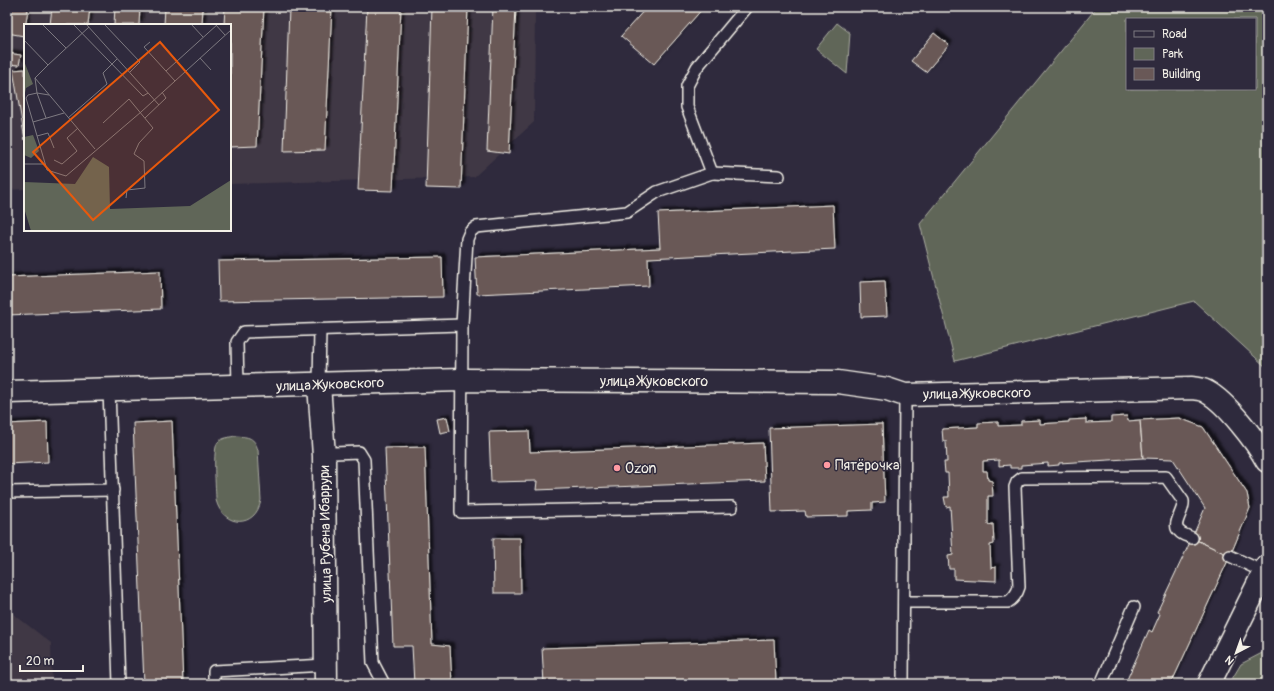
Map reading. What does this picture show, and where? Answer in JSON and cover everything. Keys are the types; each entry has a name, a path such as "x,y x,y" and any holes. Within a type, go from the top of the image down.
{"street":[{"name":"улица Жуковского","path":"7,392 462,380 838,382 887,389 905,395 1192,388 1206,391 1221,401 1260,448 1267,461"},
{"name":"улица Рубена Ибаррури","path":"319,384 324,456 326,674"},
{"path":"1210,684 1266,569"}],"lane":[{"path":"712,173 687,107 687,86 697,68 747,7"},
{"path":"732,507 461,512 462,325 467,240 470,232 476,227 627,212 658,192 712,173 779,176"},
{"path":"238,386 237,342 244,332 462,325"},
{"path":"319,384 320,329"},
{"path":"109,389 119,684"},
{"path":"903,684 905,395"},
{"path":"324,456 334,453 359,452 364,460 373,663 384,684"},
{"path":"904,602 1008,602 1013,599 1019,587 1015,487 1017,482 1022,478 1166,477 1184,504 1176,525 1177,528 1180,532 1192,538"},
{"path":"7,492 113,490"},
{"path":"1230,556 1266,569"},
{"path":"1101,684 1134,607"},
{"path":"214,684 214,671 326,674"}],"shaded area":[{"path":"7,7 535,7 534,122 474,177 231,184 231,24 24,24 24,189 7,190"},
{"path":"7,609 51,643 52,684 7,684"}],"green space":[{"path":"1097,7 1267,7 1267,368 1194,301 955,361 920,224"},
{"path":"837,23 850,33 847,74 816,49"},
{"path":"236,436 250,438 255,442 258,450 261,500 258,509 253,516 246,520 239,521 232,520 225,516 220,509 216,500 215,479 216,446 218,442 224,439"},
{"path":"1264,652 1267,652 1267,684 1229,684 1241,664"}],"building":[{"path":"7,7 28,9 26,24 24,24 24,36 7,33"},
{"path":"52,7 90,7 88,24 50,24"},
{"path":"115,7 140,7 139,24 114,24"},
{"path":"165,7 203,7 202,24 164,24"},
{"path":"225,7 264,7 257,146 231,147 231,24 224,24"},
{"path":"289,7 332,7 325,150 284,151"},
{"path":"367,7 401,7 393,191 358,190"},
{"path":"432,7 468,7 461,189 426,188"},
{"path":"493,7 516,7 509,154 487,151"},
{"path":"647,7 704,7 654,64 621,36"},
{"path":"934,33 949,45 926,72 911,61"},
{"path":"7,53 21,55 19,65 7,64"},
{"path":"24,69 24,134 13,70"},
{"path":"833,205 835,249 648,258 649,286 477,294 475,257 660,248 658,213"},
{"path":"442,257 443,297 219,301 218,261"},
{"path":"160,271 161,309 7,315 7,277"},
{"path":"885,281 887,316 861,317 860,282"},
{"path":"1127,416 1128,421 1140,420 1143,458 1059,463 1059,465 1048,466 1048,463 1021,465 1021,468 1010,468 1010,465 999,466 999,460 983,461 983,471 987,471 988,480 992,481 993,496 988,496 988,525 993,524 994,544 990,545 991,568 996,567 996,581 954,579 954,569 949,569 948,556 953,555 950,506 946,507 944,497 949,497 948,473 945,473 944,462 947,462 946,441 943,441 942,429 978,427 978,423 998,422 998,426 1021,425 1021,421 1040,420 1040,424 1086,419 1086,423 1111,422 1111,417"},
{"path":"447,417 450,431 440,433 437,419"},
{"path":"1179,418 1203,427 1247,493 1250,508 1230,556 1192,538 1205,508 1173,459 1143,458 1140,420"},
{"path":"172,421 183,684 144,684 133,423"},
{"path":"47,422 48,462 7,464 7,424"},
{"name":"Пятёрочка","path":"882,424 885,502 872,503 872,510 848,511 848,516 806,517 805,511 772,512 769,428"},
{"path":"529,431 530,452 763,443 765,481 536,490 537,481 491,482 489,432"},
{"path":"425,447 432,644 450,646 452,684 414,684 412,646 393,646 385,448"},
{"path":"493,538 520,538 521,593 494,593"},
{"path":"1192,538 1230,556 1171,684 1125,684 1149,630 1152,632 1160,614 1157,612"},
{"path":"774,640 776,682 728,684 544,684 542,648"}],"place":[{"name":"Пятёрочка","path":"827,465"},
{"name":"Ozon","path":"617,468"}]}
